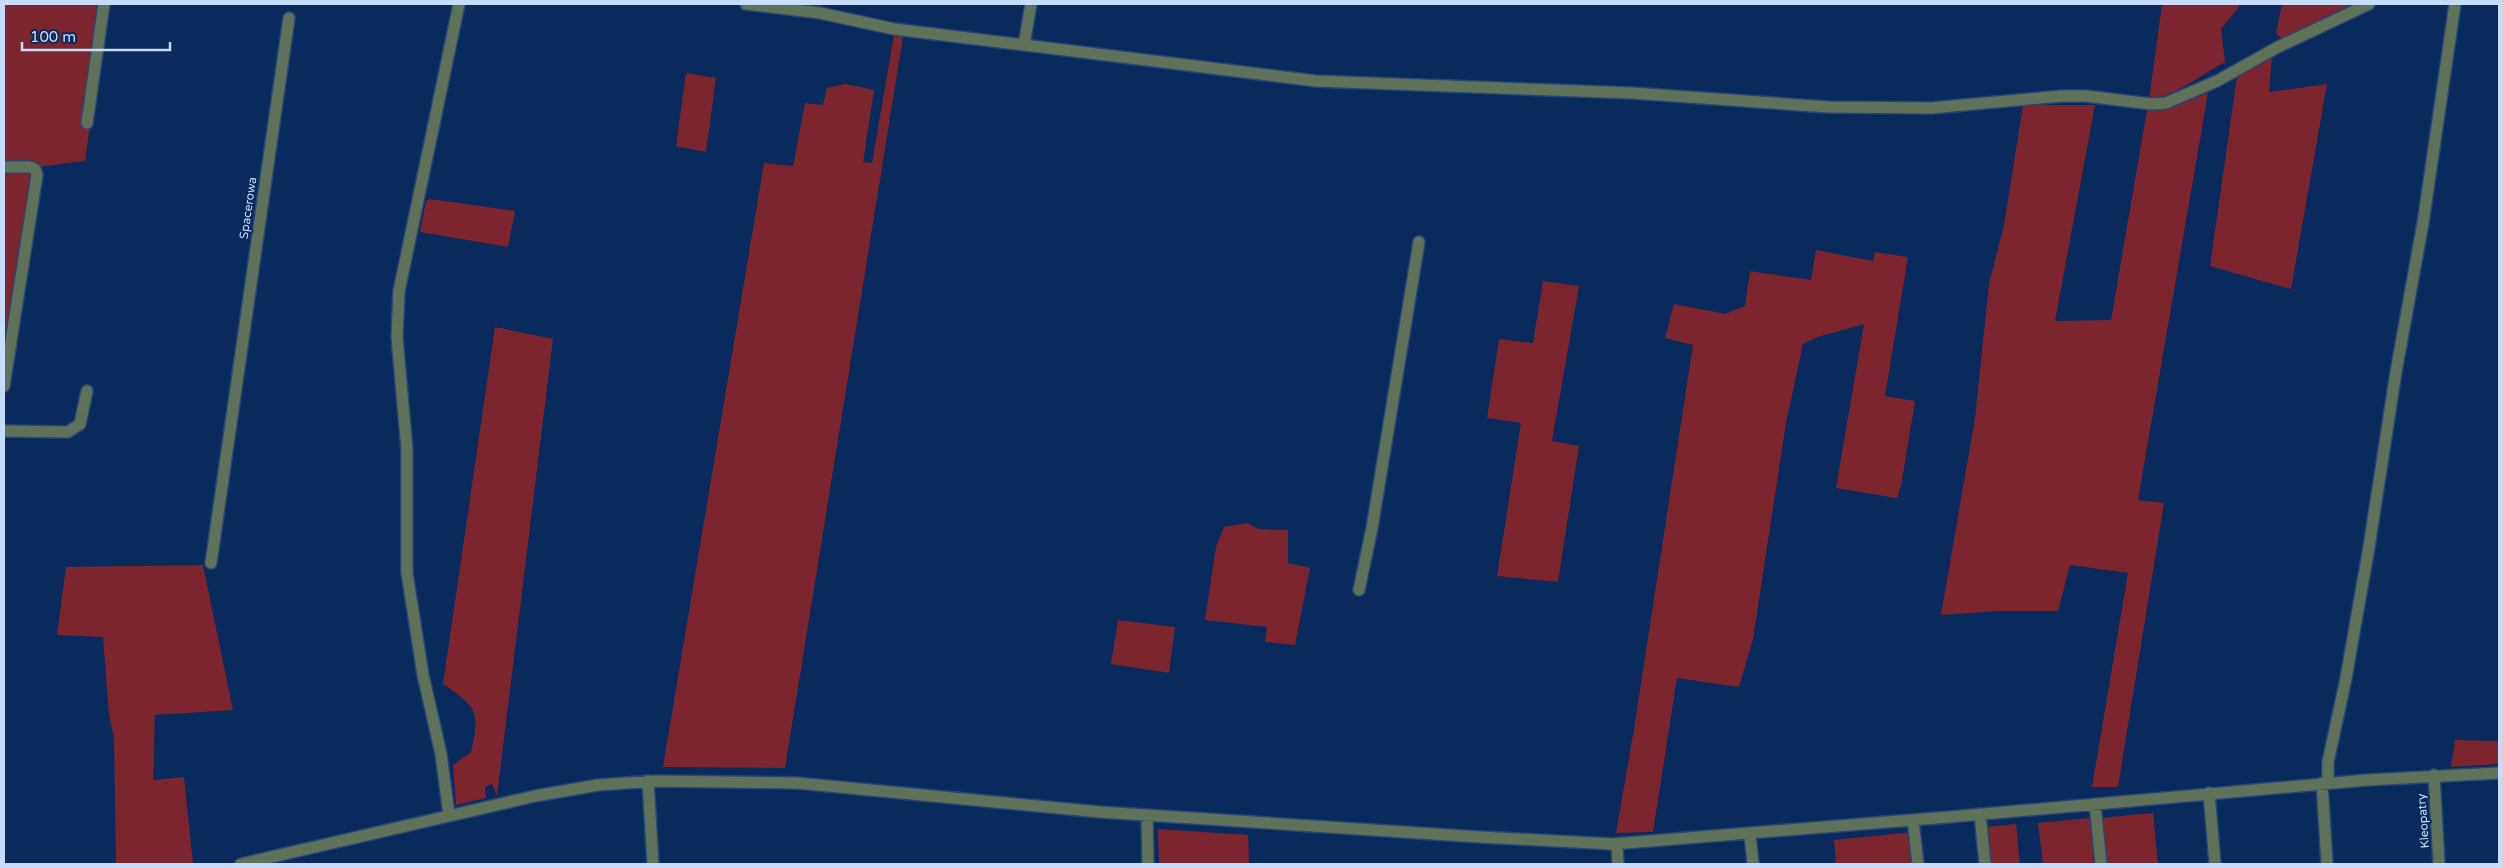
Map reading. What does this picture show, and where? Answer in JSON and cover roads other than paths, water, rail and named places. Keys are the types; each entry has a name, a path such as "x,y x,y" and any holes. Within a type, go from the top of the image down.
{"street":[{"path":"87,123 104,4"},
{"path":"449,815 441,754 423,676 407,573 407,450 397,322 402,279 458,4"},
{"path":"746,4 820,13 894,29 1316,81 1632,93 1828,107 1931,108 2062,96 2086,96 2160,104 2217,81 2278,47 2369,4"},
{"path":"1024,45 1031,4"},
{"path":"2327,864 2325,783 2328,762 2346,678 2369,547 2396,372 2423,222 2455,4"},
{"name":"Spacerowa","path":"211,563 288,18"},
{"path":"4,167 30,167 35,169 37,175 4,386"},
{"path":"1359,590 1372,528 1419,242"},
{"path":"4,431 68,432 80,424 88,391"},
{"path":"241,864 568,789 648,781 724,780 832,786 1030,807 1147,816 1542,841 1618,844 2325,783 2434,775 2499,773"},
{"name":"Kleopatry","path":"2434,775 2440,864"},
{"path":"648,781 653,864"},
{"path":"2209,793 2216,864"},
{"path":"2095,804 2101,864"},
{"path":"1980,814 1984,864"},
{"path":"1147,816 1148,864"},
{"path":"1913,820 1918,864"},
{"path":"1750,834 1753,864"},
{"path":"1618,844 1618,864"}]}
